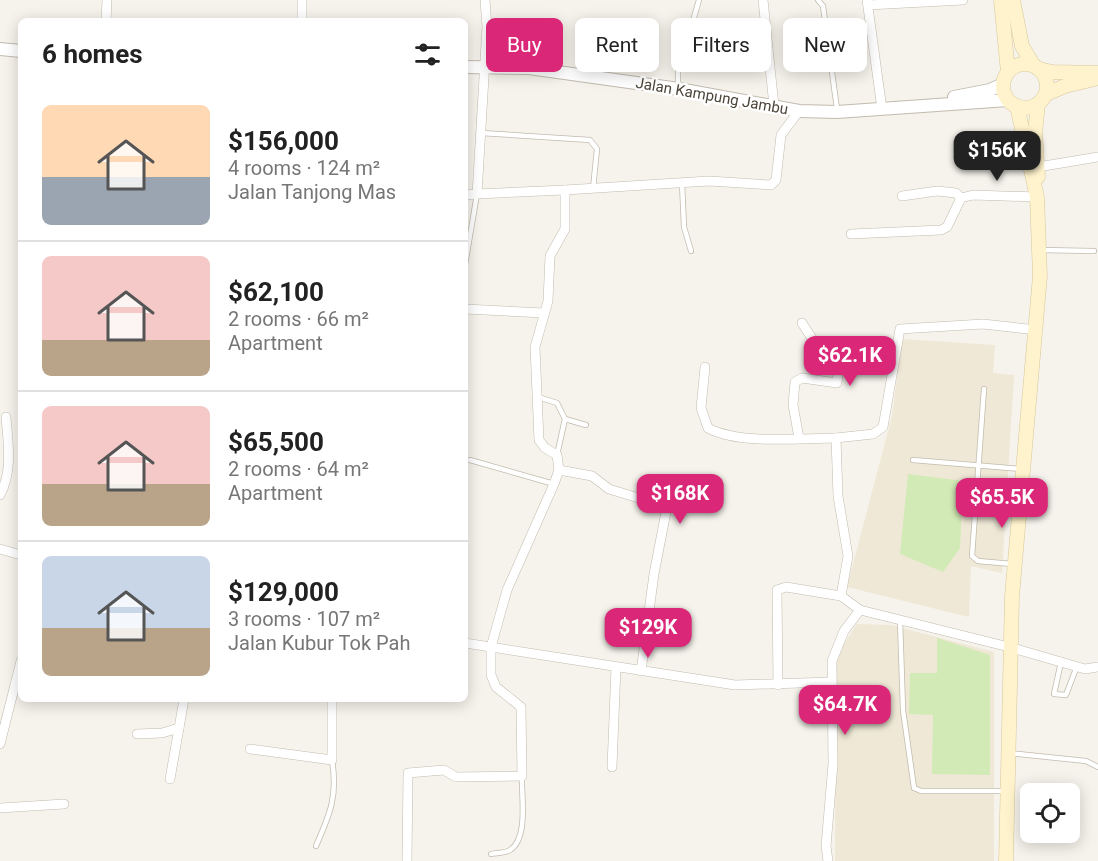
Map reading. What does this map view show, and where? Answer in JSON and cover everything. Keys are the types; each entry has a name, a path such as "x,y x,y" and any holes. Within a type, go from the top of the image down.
{"main road":[{"path":"1001,0 1005,78 1037,197"},
{"path":"1006,861 1009,647 1037,330 1040,250 1035,133 1046,80 1022,46 1013,0"},
{"path":"1005,78 1022,64 1052,72 1098,75"},
{"path":"1012,103 1024,108 1065,86 1098,75"}],"street":[{"path":"105,18 107,0"},
{"path":"302,0 302,18"},
{"path":"477,194 485,0"},
{"path":"762,0 774,106"},
{"path":"882,109 868,3 963,0"},
{"path":"0,49 18,51"},
{"name":"Jalan Kampung Jambu","path":"468,67 529,68 679,89 799,111 837,112 923,104 990,90 1005,78"},
{"name":"Jalan Kampung Jambu","path":"923,104 1012,103"},
{"path":"468,195 709,181 767,186 774,183 781,135 799,111"},
{"path":"1038,167 1098,157"},
{"path":"407,861 408,773 444,770 456,777 522,776 521,707 496,687 491,675 491,647 507,590 559,470 557,455 545,448 539,440 535,347 548,301 550,256 565,229 565,190"},
{"path":"902,196 948,192 956,193 960,198"},
{"path":"960,198 973,195 1037,197"},
{"path":"851,234 940,230 947,227 960,198"},
{"path":"468,309 544,313"},
{"path":"799,438 793,405 795,382 802,378 837,383 840,359 834,349 813,340 802,323"},
{"path":"705,367 701,408 708,428 740,437 836,438 873,434 883,427 899,332 903,327 983,324 1037,330"},
{"path":"0,495 8,471 6,417"},
{"path":"836,438 838,496 848,556 841,596"},
{"path":"559,470 592,476 609,489 658,504 666,512 654,574 641,671"},
{"path":"0,549 18,554"},
{"path":"778,685 777,590 786,587 841,596 860,610 1077,666 1094,670 1098,667"},
{"path":"828,861 826,846 832,764 832,661 837,645 860,610"},
{"path":"468,643 735,685 831,682"},
{"path":"612,766 616,667"},
{"path":"0,744 18,673"},
{"path":"170,779 183,702"},
{"path":"250,749 332,760 332,702"},
{"path":"137,734 162,733 179,728"},
{"path":"0,808 64,804"}],"lane":[{"path":"679,89 678,72 699,0"},
{"path":"818,0 823,6 837,112"},
{"path":"481,133 590,140 597,149 593,189"},
{"path":"682,183 684,227 691,251"},
{"path":"468,247 477,194"},
{"path":"1040,250 1094,251"},
{"path":"840,359 895,361"},
{"path":"984,389 972,556 978,561 1015,564"},
{"path":"537,396 557,403 565,419 557,455"},
{"path":"565,419 586,425"},
{"path":"470,460 554,484"},
{"path":"913,460 1023,469"},
{"path":"900,620 903,710 914,788 921,791 1007,791"},
{"path":"1061,662 1054,694 1066,695 1077,666"},
{"path":"1007,753 1086,761 1098,767"},
{"path":"316,846 333,806 335,777 332,760"},
{"path":"491,854 506,851 517,843 522,823 522,776"}],"shaded area":[{"path":"902,339 995,345 993,373 1014,375 1002,573 971,566 969,617 847,587 892,416"},
{"path":"857,624 891,625 994,652 994,861 835,861 836,663 841,648"}],"green space":[{"path":"908,474 963,481 960,548 943,572 900,554"},
{"path":"937,638 990,655 990,775 932,774 933,715 909,714 910,673 937,673"}]}
